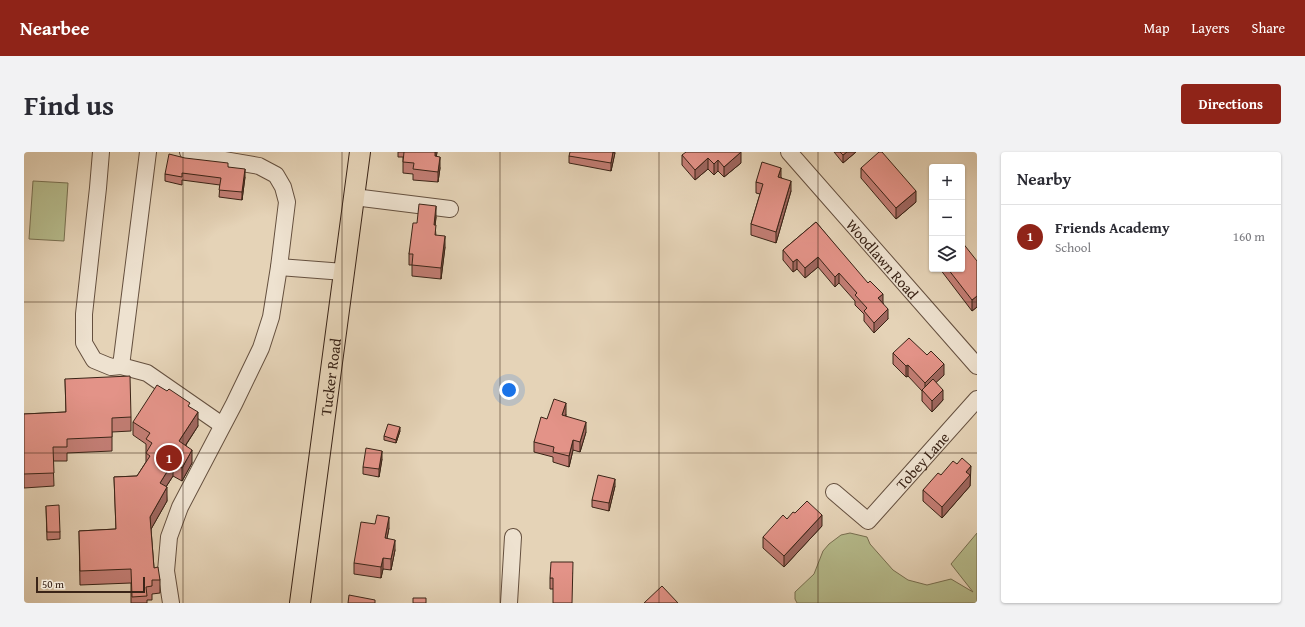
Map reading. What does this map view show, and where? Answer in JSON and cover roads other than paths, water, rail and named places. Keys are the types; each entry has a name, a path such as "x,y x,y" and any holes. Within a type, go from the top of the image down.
{"main road":[{"name":"Tucker Road","path":"300,603 360,152"}],"street":[{"path":"101,152 98,195 84,314 84,343 94,360 111,367 121,366 147,373 222,425"},
{"path":"121,366 148,152"},
{"path":"171,603 166,571 169,537 180,508 234,404 261,348 271,317 287,202 276,175 259,166 188,152"},
{"name":"Woodlawn Road","path":"789,152 977,366"},
{"path":"354,197 450,210"},
{"path":"279,267 344,272"},
{"name":"Tobey Lane","path":"834,492 868,522 977,399"},
{"path":"509,603 513,537"}],"place":[{"name":"Friends Academy","path":"169,458"}]}
